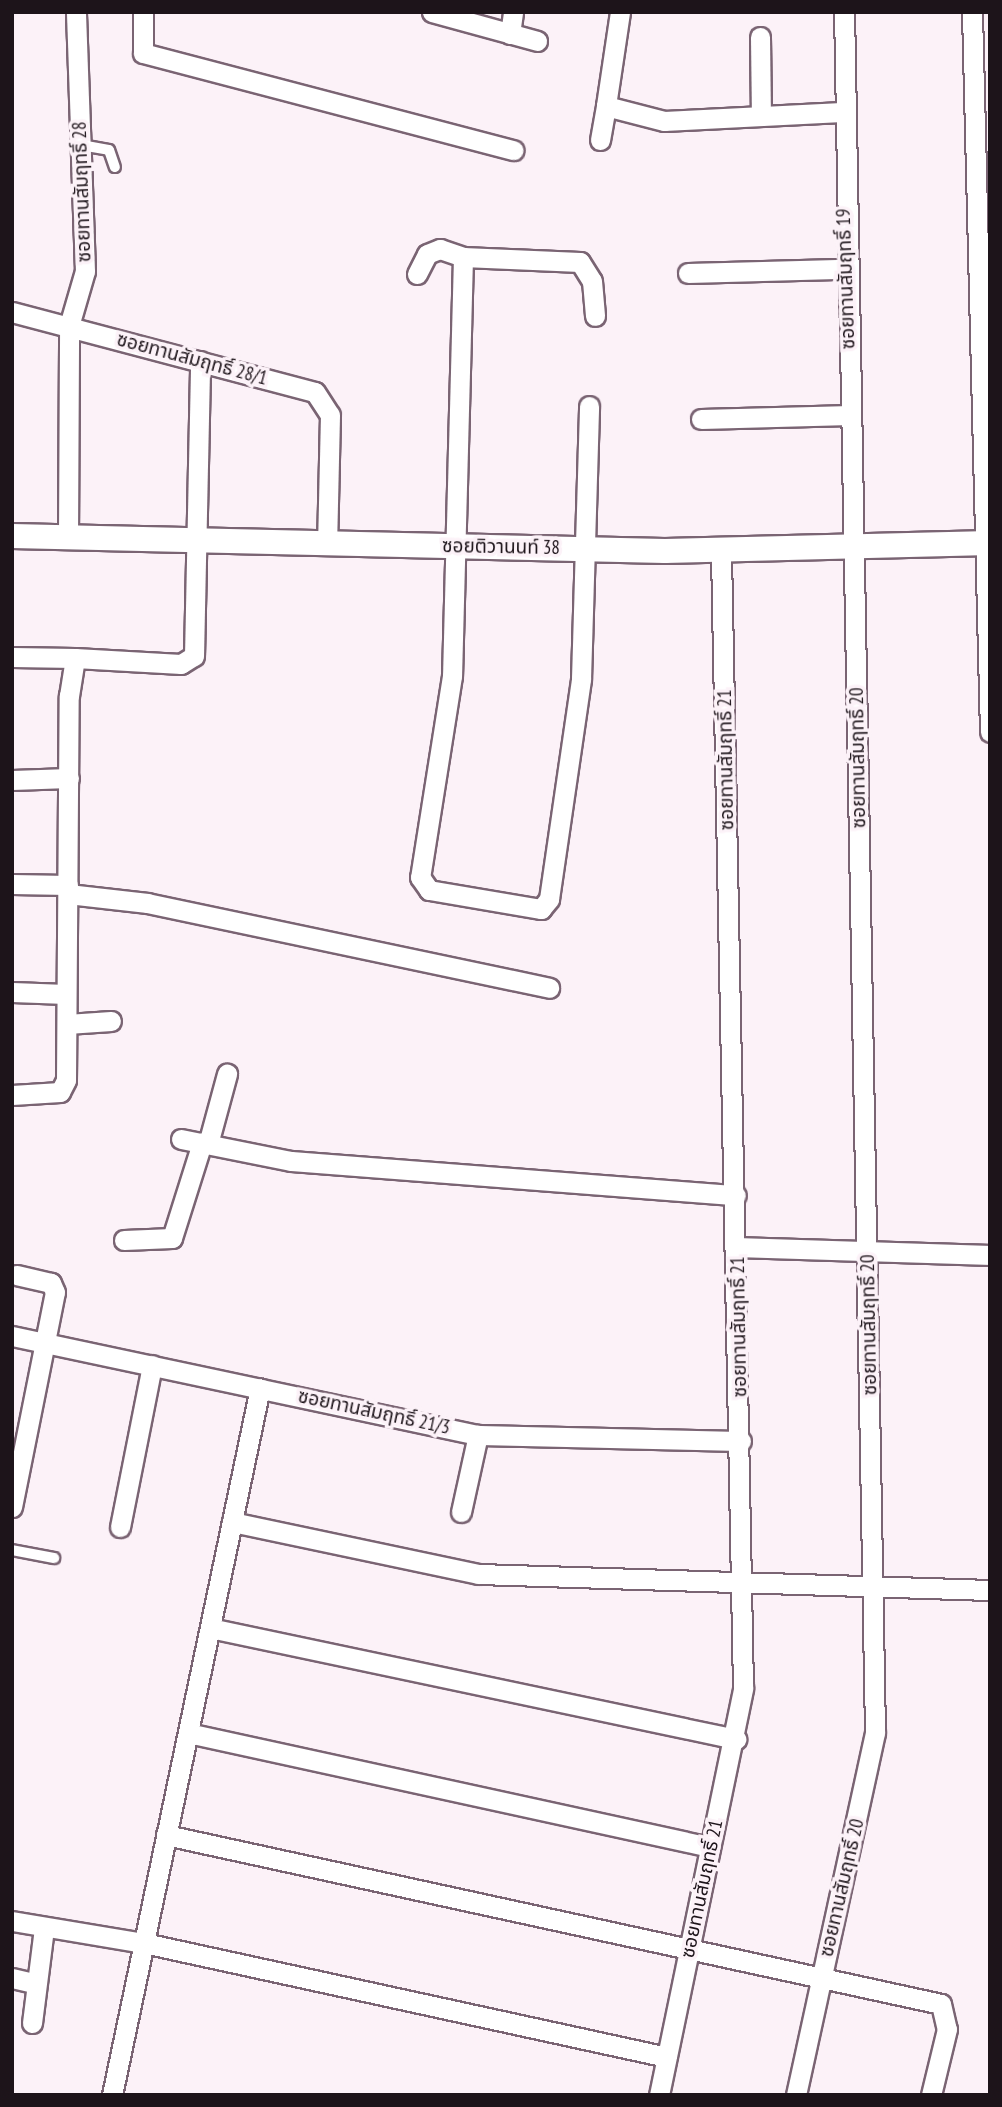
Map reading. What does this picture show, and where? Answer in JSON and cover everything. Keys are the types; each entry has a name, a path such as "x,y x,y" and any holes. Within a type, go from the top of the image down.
{"street":[{"name":"ซอยทานสัมฤทธิ์ 28","path":"68,537 69,326 85,271 76,12"},
{"path":"143,12 143,53 513,150"},
{"path":"432,12 537,41"},
{"path":"510,34 513,12"},
{"path":"600,140 620,12"},
{"name":"ซอยทานสัมฤทธิ์ 19","path":"844,12 842,112 853,547"},
{"path":"972,12 988,543 990,732"},
{"path":"760,37 761,116"},
{"path":"606,106 664,121 842,112"},
{"path":"417,274 432,250 463,257 580,262 592,281 595,316"},
{"path":"463,257 452,676 420,877 429,890 541,909 549,899 581,679 589,406"},
{"path":"688,273 846,269"},
{"name":"ซอยทานสัมฤทธิ์ 28/1","path":"12,312 315,392 330,415 327,543"},
{"path":"12,657 181,664 194,656 200,361"},
{"path":"701,419 850,415"},
{"name":"ซอยติวานนท์ 38","path":"12,536 721,550 988,543"},
{"name":"ซอยทานสัมฤทธิ์ 20","path":"796,2095 875,1733 853,547"},
{"name":"ซอยทานสัมฤทธิ์ 21","path":"659,2095 710,1847 736,1739 745,1584 721,550"},
{"path":"12,1095 60,1092 67,1024 69,778 75,658"},
{"path":"12,780 69,778"},
{"path":"12,884 146,903 549,988"},
{"path":"12,992 66,994"},
{"path":"67,1024 111,1021"},
{"path":"124,1240 172,1238 227,1074"},
{"path":"181,1139 291,1161 736,1195"},
{"path":"737,1247 990,1255"},
{"path":"12,1507 54,1287 17,1275"},
{"name":"ซอยทานสัมฤทธิ์ 21/3","path":"12,1336 478,1435 741,1441"},
{"path":"120,1527 152,1365"},
{"path":"112,2095 260,1388"},
{"path":"461,1512 478,1435"},
{"path":"232,1522 478,1574 990,1590"},
{"path":"209,1628 736,1739"},
{"path":"188,1733 710,1847"},
{"path":"166,1835 820,1980 940,2004 947,2029 931,2095"},
{"path":"12,1921 144,1943 667,2057"},
{"path":"32,2023 34,1983 44,1928"},
{"path":"12,1978 34,1983"}],"lane":[{"path":"81,145 109,150 115,167"},
{"path":"12,1550 54,1558"}]}
